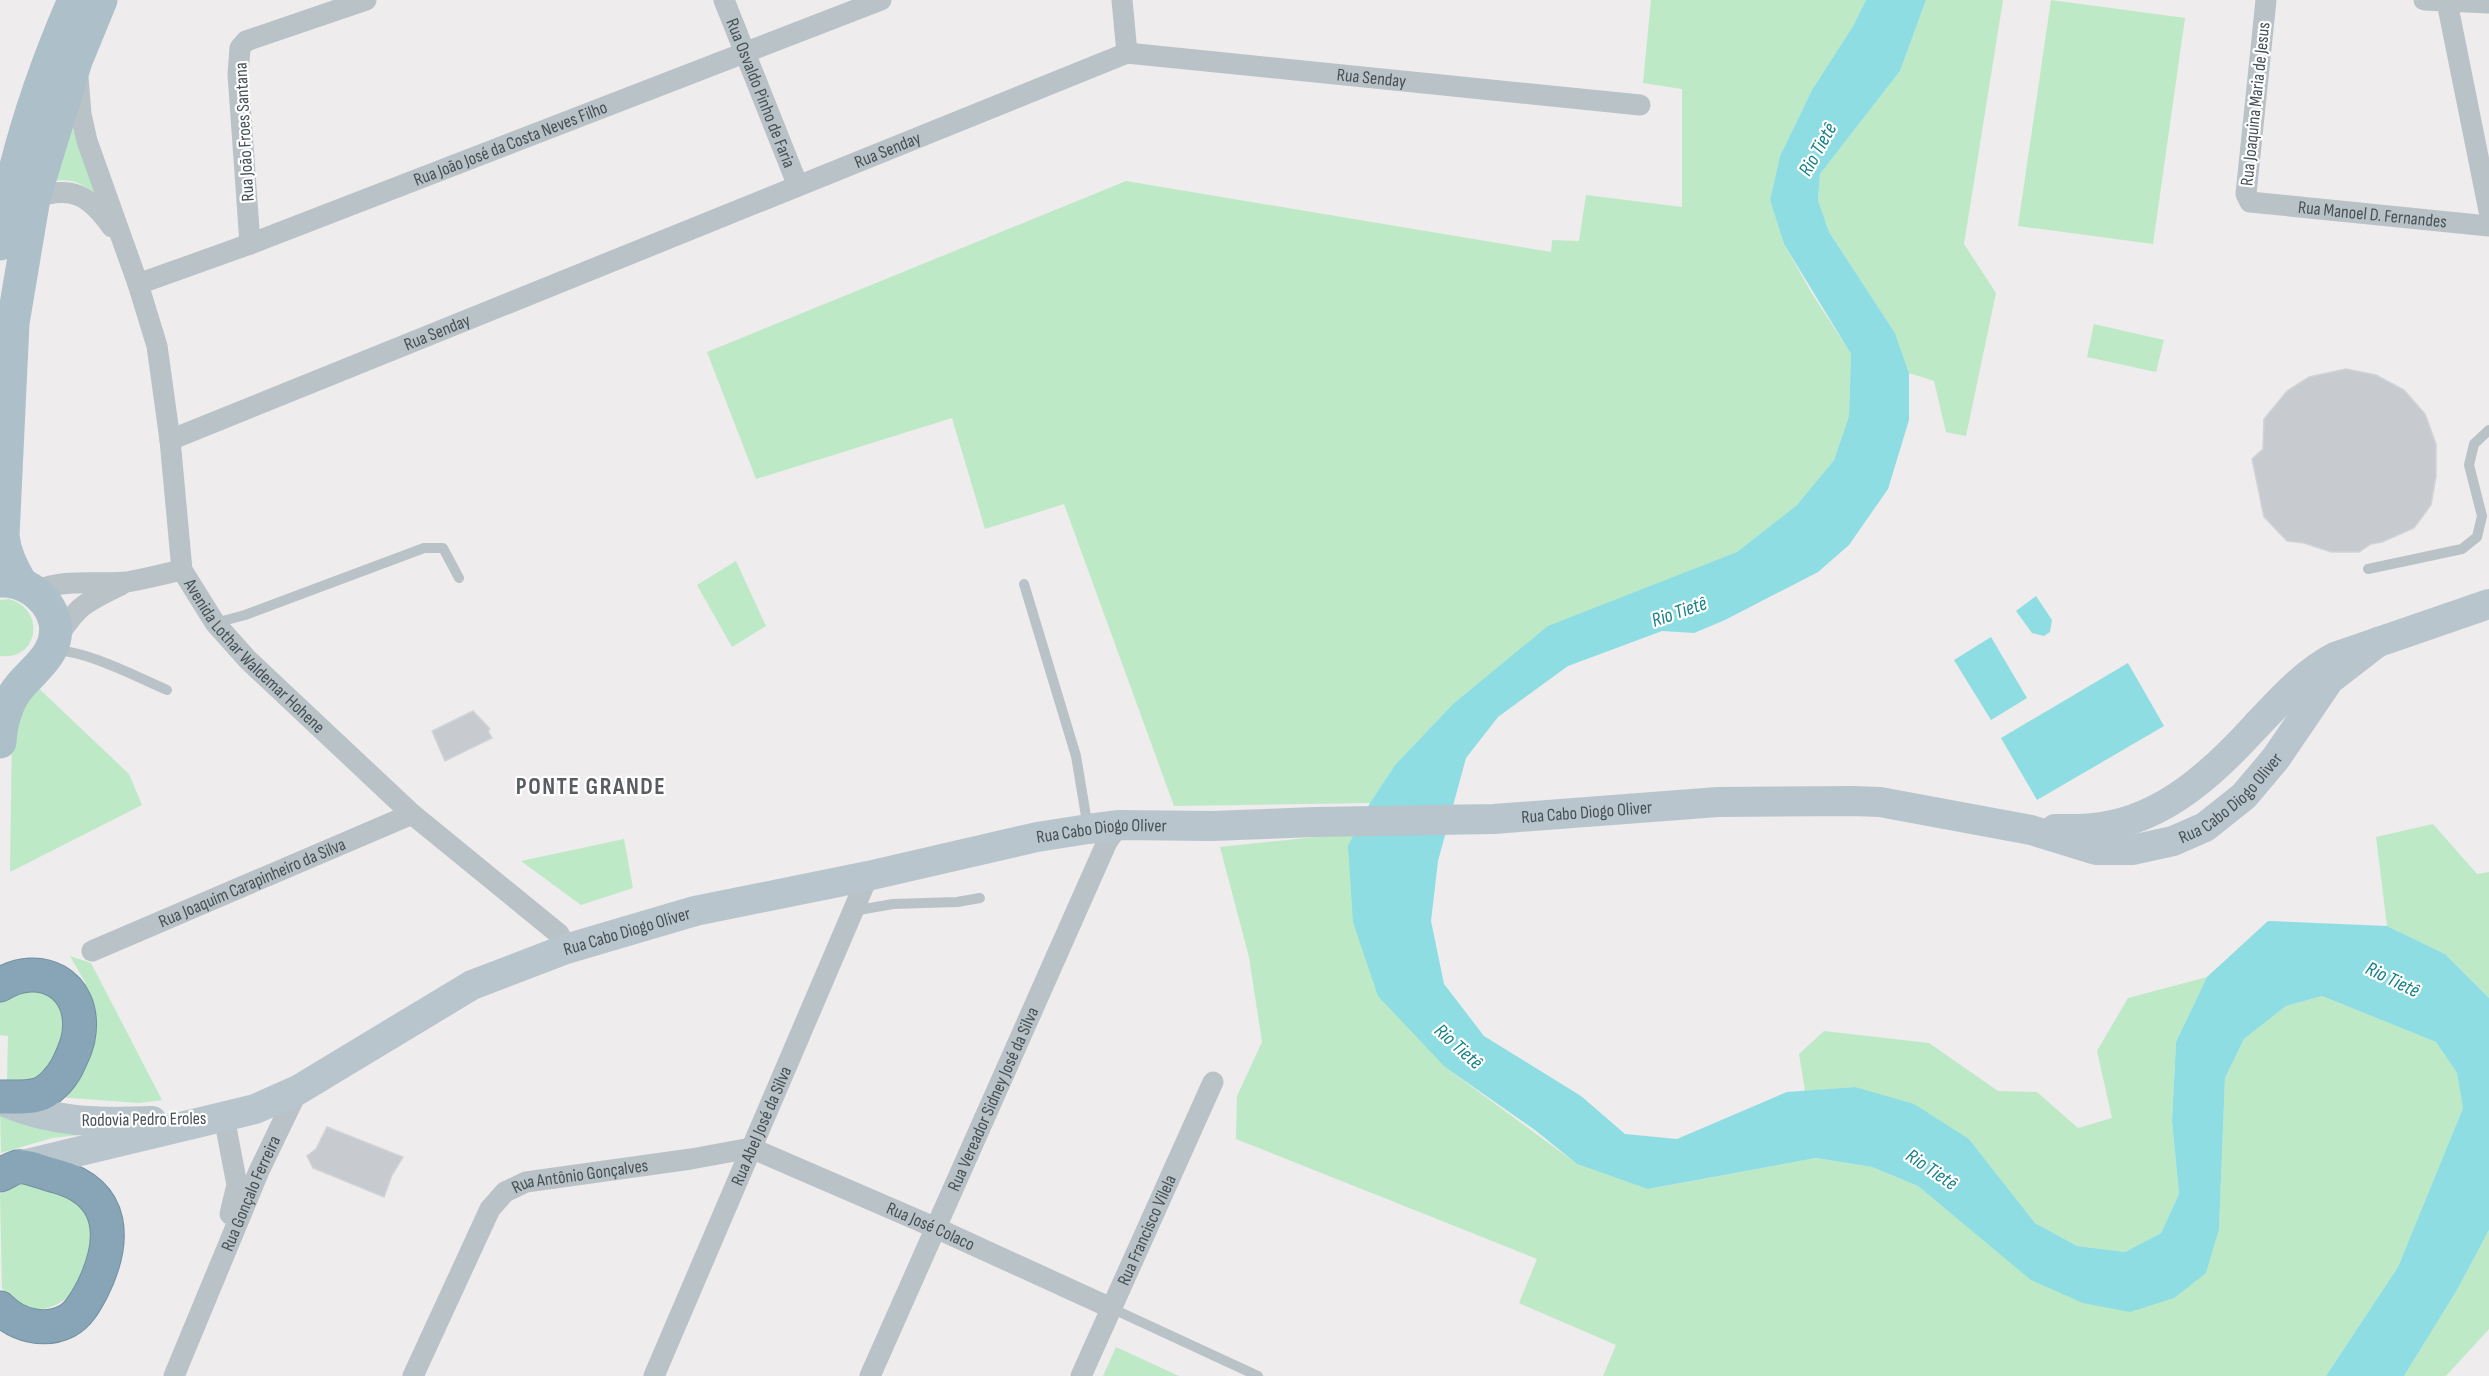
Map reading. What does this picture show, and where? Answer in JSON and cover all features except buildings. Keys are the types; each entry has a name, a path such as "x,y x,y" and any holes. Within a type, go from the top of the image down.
{"highway":[{"path":"0,985 25,975 50,976 72,995 78,1011 80,1031 75,1051 63,1075 50,1087 38,1095 0,1099"},
{"path":"0,1308 11,1319 29,1326 53,1326 68,1321 84,1305 96,1282 105,1258 109,1236 105,1215 85,1188 65,1178 9,1171"}],"main road":[{"path":"0,244 8,157 74,0"},
{"path":"0,742 1,726 9,705 18,688 45,656 55,631 53,616 46,602 19,585 5,550 3,536 13,323 34,198 76,61 101,0"},
{"name":"Rua Cabo Diogo Oliver","path":"2031,830 2102,828 2143,816 2182,795 2236,748 2313,669 2335,657 2489,604"},
{"name":"Rua Cabo Diogo Oliver","path":"224,1117 255,1109 298,1090 472,986 562,942 1037,837 1088,829 1119,825 1212,826 1494,819 1718,802 1853,801 1880,802 2031,830 2096,850 2132,850 2173,841 2205,827 2244,796 2276,758 2329,680 2378,642"},
{"path":"0,679 21,677 45,656"},
{"path":"2236,748 2244,796"},
{"name":"Rodovia Pedro Eroles","path":"0,1099 40,1116 87,1121 224,1117"},
{"name":"Rodovia Pedro Eroles","path":"9,1171 224,1117"}],"street":[{"name":"Rua João Froes Santana","path":"250,244 238,74 240,48 246,41 366,0"},
{"name":"Rua Osvaldo Pinho de Faria","path":"724,0 798,186"},
{"name":"Rua João José da Costa Neves Filho","path":"138,284 250,244 881,0"},
{"path":"1122,0 1126,53"},
{"name":"Rua Joaquina Maria de Jesus","path":"2255,204 2250,202 2246,194 2266,0"},
{"path":"2424,0 2489,3"},
{"path":"2447,2 2489,211"},
{"name":"Rua Senday","path":"170,441 1126,53 1640,105"},
{"name":"Avenida Lothar Waldemar Hohene","path":"76,61 81,114 87,141 138,284 157,346 170,441 182,570 215,623 248,660 412,814 562,942"},
{"path":"34,198 53,191 65,191 81,197 104,215 122,240"},
{"name":"Rua Manoel D. Fernandes","path":"2255,204 2489,226"},
{"path":"19,585 127,582 182,570"},
{"path":"45,656 72,615 95,597 127,582"},
{"name":"Rua Joaquim Carapinheiro da Silva","path":"92,951 412,814"},
{"name":"Rua Vereador Sidney José da Silva","path":"870,1376 1107,842 1119,825"},
{"name":"Rua Abel José da Silva","path":"654,1376 868,876"},
{"name":"Rua Francisco Vilela","path":"1081,1376 1213,1082"},
{"name":"Rua Gonçalo Ferreira","path":"174,1376 259,1171 298,1090"},
{"name":"Rua Gonçalo Ferreira","path":"206,1298 237,1185 224,1117"},
{"name":"Rua José Colaco","path":"751,1148 936,1228 1111,1308"},
{"name":"Rua Antônio Gonçalves","path":"413,1376 477,1234 490,1209 505,1192 526,1182 751,1148"}],"lane":[{"path":"2368,569 2462,549 2478,537 2482,516 2469,465 2474,444 2489,430"},
{"path":"215,623 244,615 424,548 443,548 459,578"},
{"path":"1024,584 1077,756 1088,829"},
{"path":"45,656 66,651 167,690"},
{"path":"852,911 893,904 957,902 980,898"},
{"path":"1111,1308 1258,1376"}],"green space":[{"path":"1651,0 1866,0 1853,26 1812,90 1780,156 1770,200 1784,244 1811,292 1851,354 1849,416 1834,460 1797,505 1737,552 1548,627 1453,704 1395,765 1370,803 1174,806 1064,504 985,529 952,418 756,479 707,352 1126,181 1551,252 1552,240 1579,241 1586,195 1682,207 1682,89 1643,83"},
{"path":"1926,0 2003,0 1964,244 1996,293 1966,436 1946,432 1934,381 1909,373 1895,333 1829,232 1818,200 1820,174 1900,71"},
{"path":"2051,0 2185,18 2153,244 2018,226"},
{"path":"71,108 100,197 77,183 66,180 51,181"},
{"path":"2094,324 2164,340 2156,372 2087,357"},
{"path":"736,561 766,626 732,647 697,585"},
{"path":"9,599 21,605 29,613 33,623 33,634 30,643 23,651 0,656 0,600"},
{"path":"33,683 129,774 142,805 10,872 12,730"},
{"path":"2433,824 2477,874 2489,872 2489,998 2445,954 2387,926 2376,837"},
{"path":"1354,833 1445,1067 1577,1164 1649,1189 1816,1158 1872,1167 1918,1186 2031,1279 2219,1229 2225,1078 2244,1039 2286,1006 2322,996 2436,1042 2457,1073 2463,1108 2398,1267 2326,1376 1603,1376 1616,1345 1519,1303 1537,1259 1236,1139 1237,1096 1262,1042 1249,957 1220,847"},
{"path":"624,839 633,888 581,905 521,861"},
{"path":"70,956 91,963 162,1100 139,1103 57,1097 91,1000 85,982"},
{"path":"2207,977 2176,1042 2172,1121 2179,1194 2161,1233 2125,1252 2077,1246 2035,1223 1969,1139 1855,1087 1805,1091 1799,1054 1824,1031 1929,1043 1998,1091 2037,1092 2078,1128 2112,1118 2097,1051 2128,998"},
{"path":"51,986 70,1030 47,1079 7,1082 8,1036 0,1035 0,1002 8,990"},
{"path":"0,1109 142,1128 52,1138 1,1153"},
{"path":"54,1180 96,1219 85,1272 75,1290 55,1305 44,1309 32,1309 21,1306 11,1299 2,1288 0,1194 21,1184"},
{"path":"2489,1230 2489,1329 2446,1376 2404,1376 2457,1290"},
{"path":"1116,1347 1179,1376 1103,1376"}],"water":[{"name":"Rio Tietê","path":"1866,0 1926,0 1900,71 1820,174 1818,200 1829,232 1895,333 1909,373 1909,420 1888,489 1849,545 1818,572 1725,620 1694,633 1662,631 1568,666 1498,717 1466,758 1438,861 1431,921 1444,984 1484,1036 1581,1096 1625,1134 1677,1139 1787,1092 1855,1087 1914,1104 1969,1139 2035,1223 2077,1246 2125,1252 2161,1233 2179,1194 2172,1121 2176,1042 2207,977 2268,921 2387,926 2445,954 2489,998 2489,1230 2457,1290 2404,1376 2326,1376 2398,1267 2463,1108 2457,1073 2436,1042 2322,996 2286,1006 2244,1039 2225,1078 2219,1229 2206,1273 2174,1298 2130,1312 2083,1303 2031,1280 1918,1186 1872,1167 1816,1158 1648,1189 1577,1164 1535,1130 1445,1067 1378,996 1353,922 1348,846 1370,803 1395,765 1453,704 1548,626 1737,552 1797,505 1834,460 1849,416 1851,354 1784,244 1770,200 1780,156 1812,90 1853,26"},
{"path":"2036,596 2052,620 2050,632 2044,636 2032,633 2016,611"},
{"path":"1991,637 2027,698 1991,720 1954,660"},
{"path":"2128,663 2164,726 2037,800 2001,738"}],"district":[{"name":"PONTE GRANDE","path":"591,786"}]}
